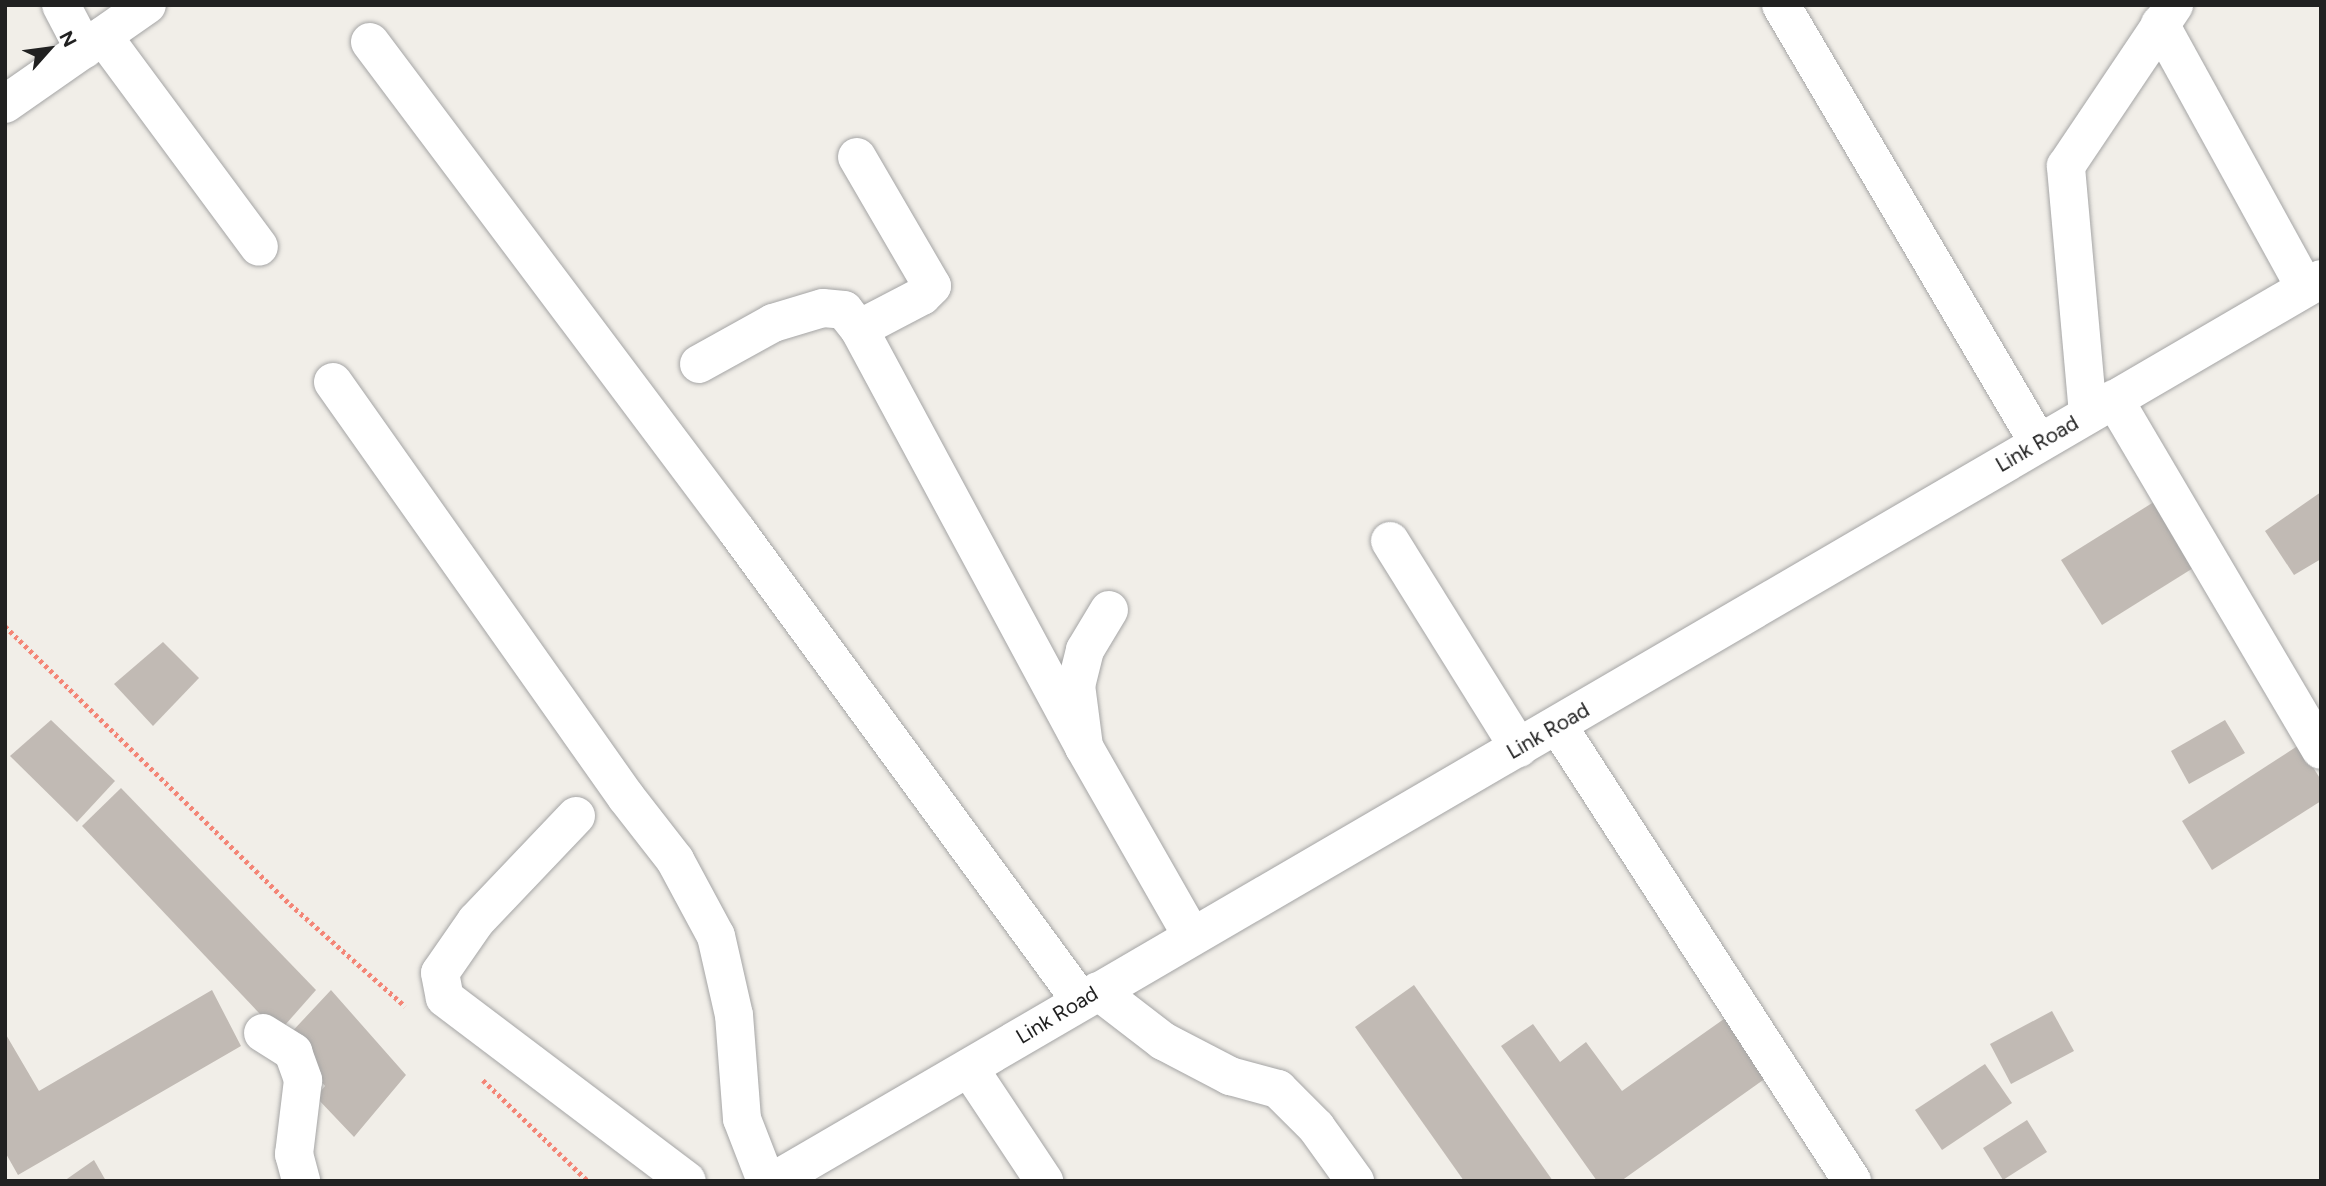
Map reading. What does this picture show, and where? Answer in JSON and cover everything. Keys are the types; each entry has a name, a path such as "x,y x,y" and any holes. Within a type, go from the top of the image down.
{"street":[{"path":"61,5 259,247"},
{"path":"5,104 147,5"},
{"path":"1781,5 2038,442"},
{"path":"2313,284 2167,15 2066,166 2101,407 2321,750"},
{"path":"370,42 1089,996 1163,1041 1230,1076 1278,1089 1316,1127 1355,1181"},
{"path":"857,158 932,286 922,296 859,329"},
{"name":"Link Road","path":"774,1181 2313,284"},
{"path":"699,363 773,323 823,308 844,310 859,329 1084,747 1192,936"},
{"path":"334,382 626,797 675,860 716,936 734,1015 742,1119 766,1181"},
{"path":"1390,541 1519,748"},
{"path":"1084,747 1076,685 1085,650 1109,610"},
{"path":"1558,726 1852,1181"},
{"path":"576,816 475,921 440,973 445,998 687,1181"},
{"path":"262,1033 293,1052 303,1080 294,1154 302,1181"},
{"path":"969,1068 1044,1181"}],"path":[{"path":"5,626 290,904 409,1009"},
{"path":"478,1076 588,1181"}],"building":[{"path":"2321,492 2321,559 2294,575 2265,531"},
{"path":"2157,500 2198,565 2102,625 2061,560"},
{"path":"163,642 199,678 153,726 114,684"},
{"path":"51,720 115,781 77,822 10,756"},
{"path":"2225,720 2245,753 2189,784 2171,751"},
{"path":"2299,745 2321,780 2321,801 2212,870 2182,821"},
{"path":"121,788 316,990 278,1033 82,826"},
{"path":"1414,985 1553,1181 1464,1181 1355,1027"},
{"path":"212,990 241,1046 18,1175 5,1152 5,1033 39,1091"},
{"path":"331,990 406,1075 354,1137 316,1097 325,1086 287,1037"},
{"path":"2052,1011 2074,1051 2011,1084 1990,1044"},
{"path":"1731,1014 1773,1073 1621,1181 1597,1181 1501,1046 1533,1024 1560,1062 1586,1042 1622,1091"},
{"path":"1985,1064 2012,1103 1942,1150 1915,1110"},
{"path":"2027,1120 2047,1152 2003,1180 1983,1148"},
{"path":"94,1160 106,1181 64,1181"}]}
